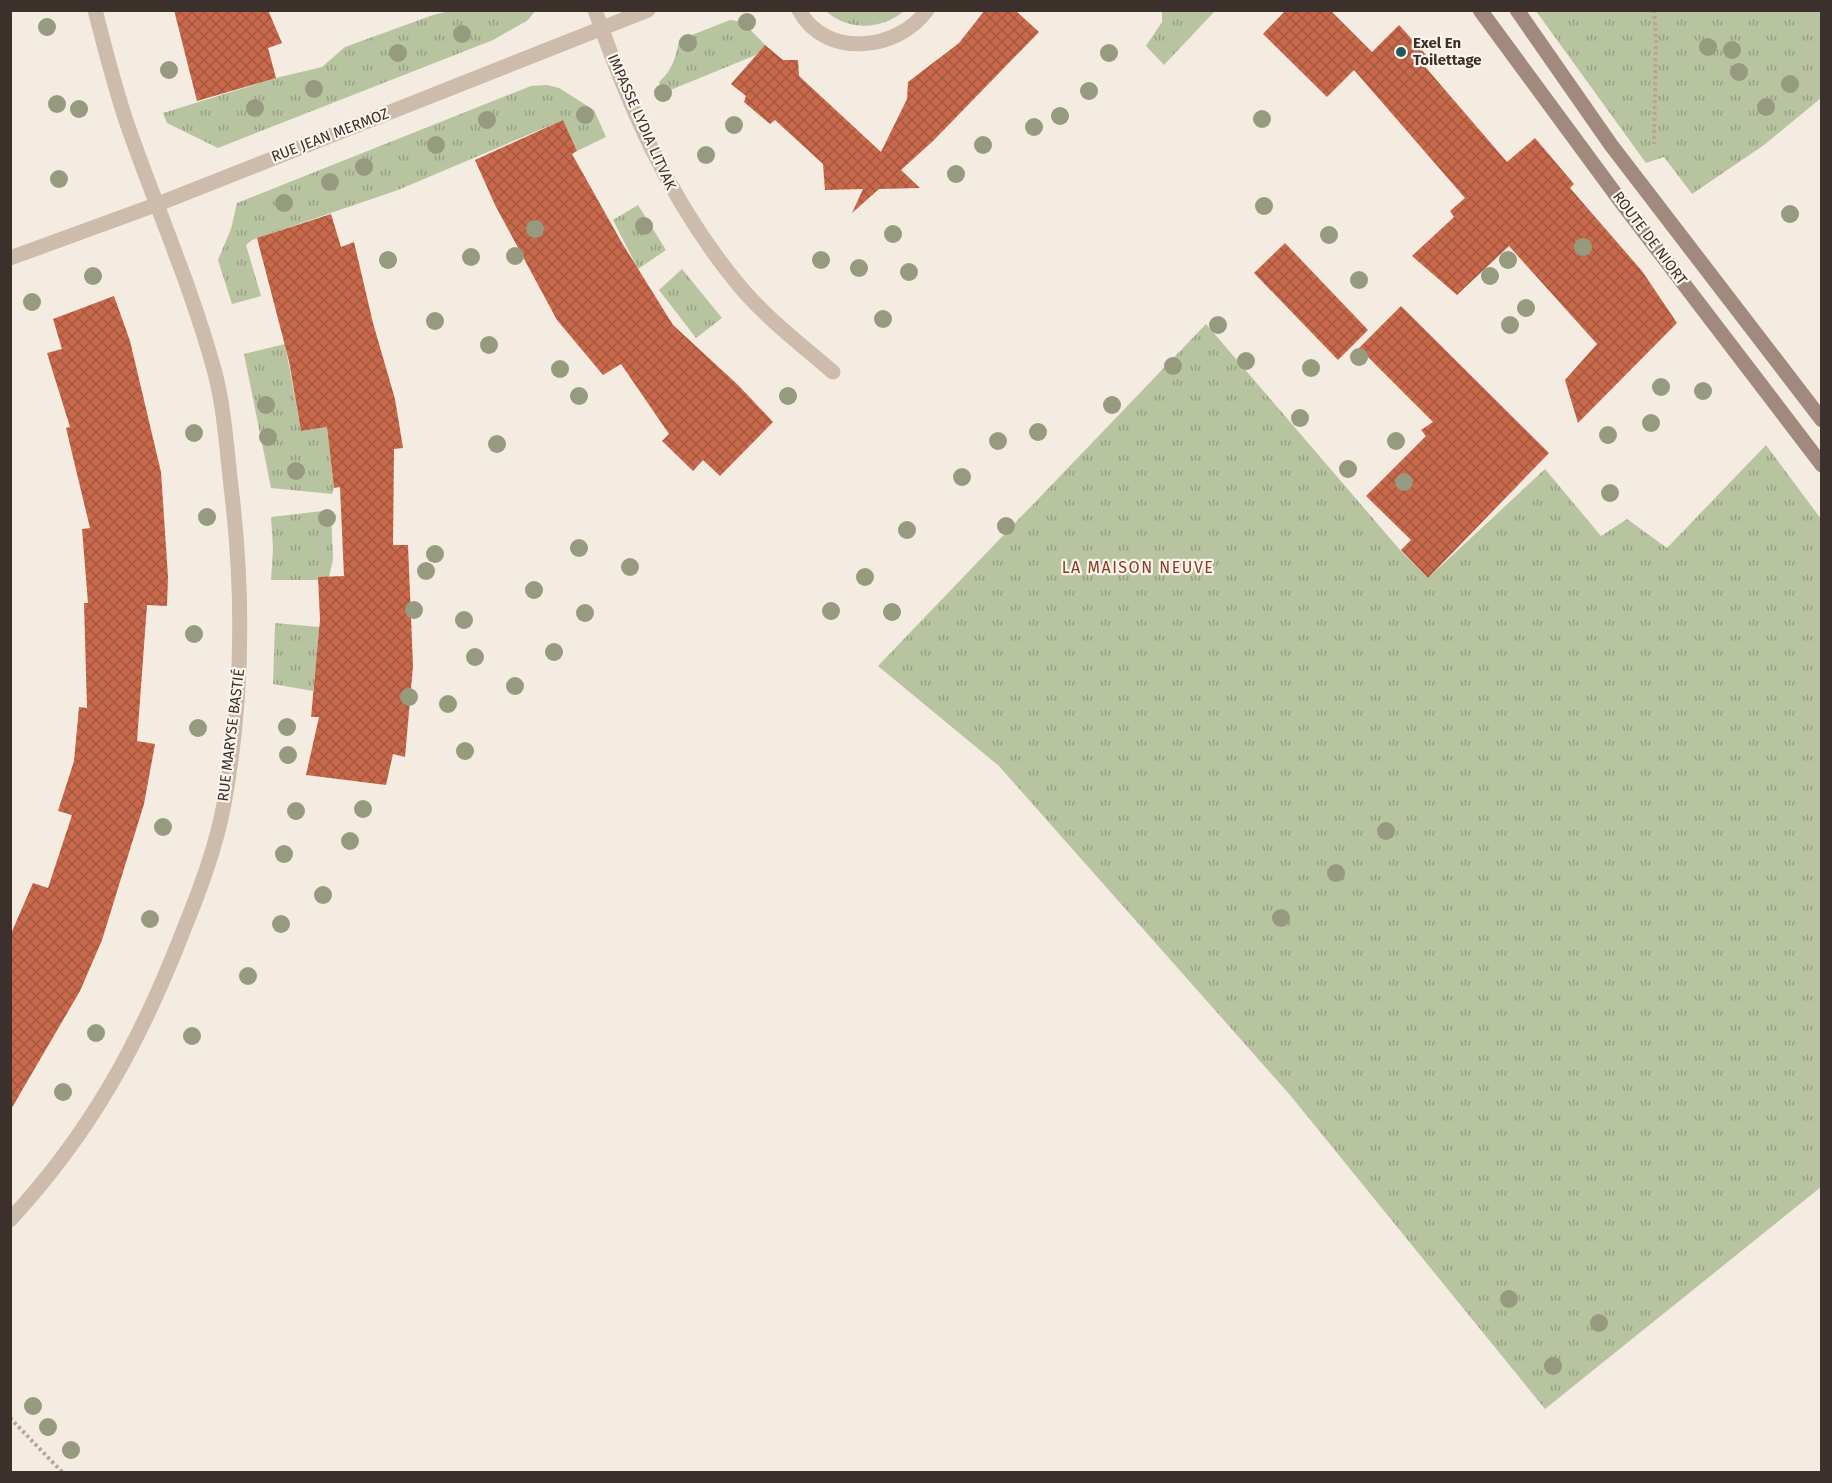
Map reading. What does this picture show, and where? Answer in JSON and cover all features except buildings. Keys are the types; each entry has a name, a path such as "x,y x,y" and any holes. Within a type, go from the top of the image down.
{"main road":[{"name":"ROUTE DE NIORT","path":"1480,10 1622,203 1821,465"},
{"name":"ROUTE DE NIORT","path":"1517,10 1611,145 1821,420"}],"street":[{"name":"RUE MARYSE BASTIÉ","path":"10,1220 43,1185 82,1133 148,1018 198,893 223,807 232,750 241,636 239,561 216,376 180,260 131,135 94,10"},
{"name":"IMPASSE LYDIA LITVAK","path":"594,10 666,181 696,228 748,294 777,324 833,372"},
{"name":"RUE JEAN MERMOZ","path":"10,258 158,204 648,10"},
{"path":"799,10 819,31 840,42 864,45 888,41 909,30 927,10"}],"path":[{"path":"1654,10 1656,38 1653,114 1657,154"},
{"path":"10,1418 62,1473"}],"green space":[{"path":"453,10 535,11 528,20 493,40 218,148 167,123 163,113 276,78 322,67 345,47"},
{"path":"826,11 904,11 885,22 865,26 844,22 834,18"},
{"path":"1162,11 1215,11 1164,65 1146,46 1162,22"},
{"path":"1536,11 1821,11 1821,98 1764,145 1692,194 1664,157 1646,163"},
{"path":"730,20 743,22 766,46 756,55 663,93 659,82 673,63 679,40"},
{"path":"547,85 559,88 594,110 606,137 577,151 563,120 398,190 252,240 246,245 261,296 232,304 218,260 231,229 237,203 531,86"},
{"path":"638,205 666,250 638,269 613,220"},
{"path":"682,269 722,318 696,338 659,290"},
{"path":"1206,324 1400,550 1428,578 1545,469 1601,536 1627,519 1667,548 1766,445 1821,519 1821,1187 1545,1409 1290,1095 999,766 878,666"},
{"path":"285,344 301,431 327,427 334,488 332,494 271,488 244,354"},
{"path":"331,510 333,560 329,577 318,580 271,580 273,548 271,517"},
{"path":"275,623 341,629 342,657 317,655 313,691 273,684"}],"place":[{"name":"Exel En Toilettage","path":"1401,52"}],"district":[{"name":"LA MAISON NEUVE","path":"1138,567"}]}
